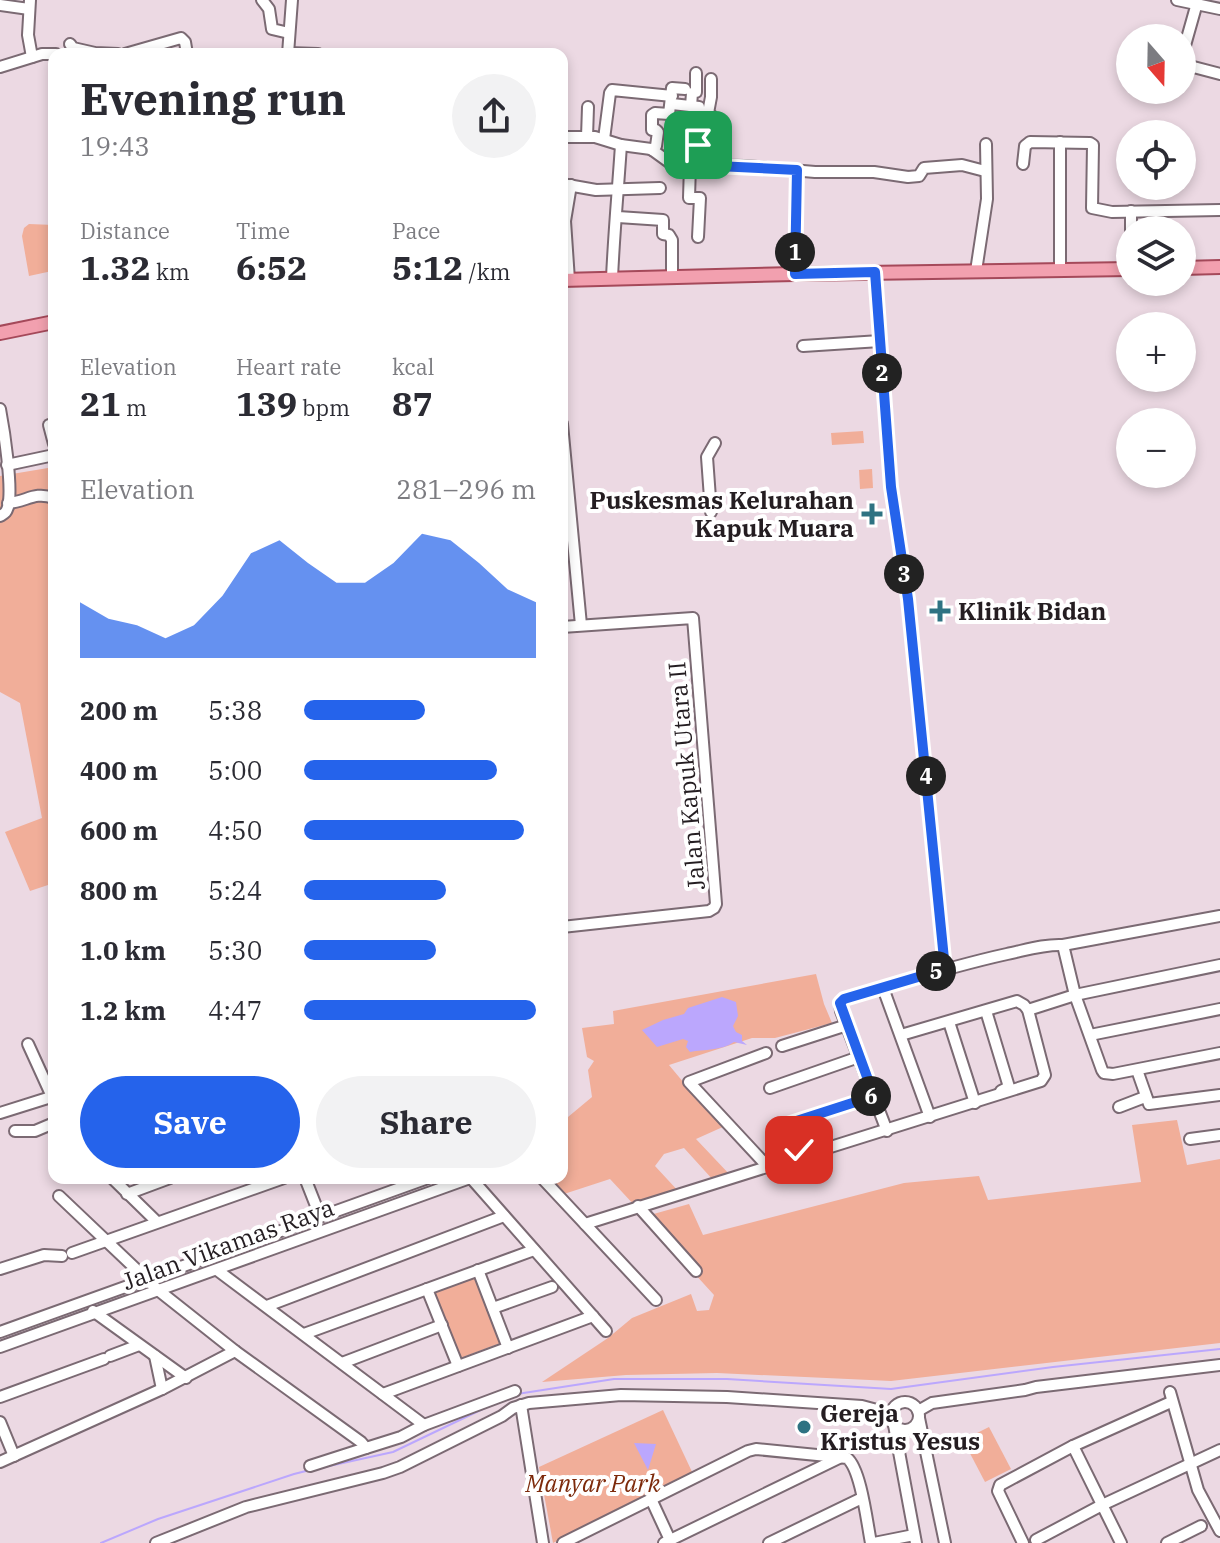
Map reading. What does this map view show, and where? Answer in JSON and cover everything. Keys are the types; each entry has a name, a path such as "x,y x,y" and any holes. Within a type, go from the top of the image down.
{"main road":[{"path":"1196,268 1220,267"},
{"path":"568,280 1116,269"},
{"path":"0,333 48,323"}],"street":[{"path":"262,0 269,9 272,29 289,33"},
{"path":"288,48 292,0"},
{"path":"1177,0 1220,9"},
{"path":"1191,24 1197,3"},
{"path":"0,5 30,5 28,35 32,57"},
{"path":"146,48 181,38 186,48"},
{"path":"70,44 73,48"},
{"path":"0,67 48,54"},
{"path":"1196,68 1220,74"},
{"path":"691,106 692,93 696,92 696,73"},
{"path":"698,237 700,198 689,198 698,165 711,138 711,115 708,113 711,79"},
{"path":"652,150 656,146 658,132 652,130 652,115 669,114 673,87 685,89"},
{"path":"604,139 612,90 699,107 699,118 690,118 687,138 698,145 698,165"},
{"path":"587,137 588,107"},
{"path":"568,137 604,139 652,150 670,163 874,172 908,177 919,176 924,168 962,165 985,171"},
{"path":"1023,164 1025,146 1030,142 1092,144 1092,208 1112,212 1220,210"},
{"path":"1060,142 1060,270"},
{"path":"976,271 987,199 986,144"},
{"path":"612,278 621,145"},
{"path":"795,274 797,170"},
{"path":"568,184 596,190 660,188"},
{"path":"1131,211 1131,216"},
{"path":"617,216 663,220 663,234 669,235 672,240 672,277"},
{"path":"875,272 891,487 908,599 945,969"},
{"path":"803,346 880,341"},
{"path":"0,414 7,465 8,503 0,516"},
{"path":"711,512 707,457 715,443"},
{"path":"7,465 48,456"},
{"path":"568,488 580,617"},
{"path":"8,503 33,495 48,496"},
{"name":"Jalan Kapuk Utara II","path":"568,624 580,617 693,618 716,904 709,911 568,926"},
{"path":"887,1131 847,1025 840,1003 844,999 945,969 1050,945 1220,916"},
{"path":"1063,945 1075,995 1104,1073 1137,1070 1220,1053"},
{"path":"1028,1010 1075,995 1220,965"},
{"path":"883,988 930,1117"},
{"path":"585,1224 1044,1079 1028,1010 1017,1001 901,1035"},
{"path":"1090,1035 1220,1009"},
{"path":"986,1011 1009,1087 1000,1092"},
{"path":"949,1022 975,1103"},
{"path":"782,1046 847,1025"},
{"path":"28,1044 48,1090"},
{"path":"766,1053 689,1082 768,1167"},
{"path":"770,1088 859,1057"},
{"path":"1137,1070 1149,1101"},
{"path":"1119,1107 1149,1101 1220,1095"},
{"path":"804,1156 781,1125 874,1096"},
{"path":"0,1113 48,1100"},
{"path":"15,1131 35,1131 48,1126"},
{"path":"1190,1139 1220,1135"},
{"path":"118,1184 157,1222"},
{"path":"127,1194 154,1184"},
{"path":"0,1269 44,1255 67,1255 267,1184"},
{"path":"307,1184 320,1216"},
{"name":"Jalan Vikamas Raya","path":"0,1347 320,1216 411,1184"},
{"name":"Jalan Vikamas Raya","path":"0,1332 92,1307 152,1284 217,1270 454,1184"},
{"path":"475,1184 606,1331"},
{"path":"548,1184 656,1300"},
{"path":"59,1196 152,1284 235,1351 366,1448"},
{"path":"638,1206 696,1271"},
{"path":"267,1306 504,1216"},
{"path":"304,1334 534,1250"},
{"path":"217,1270 424,1425"},
{"path":"478,1270 508,1348"},
{"path":"493,1308 552,1287"},
{"path":"427,1289 458,1366"},
{"path":"92,1307 186,1378"},
{"path":"383,1394 593,1316"},
{"path":"342,1363 442,1325"},
{"path":"0,1397 139,1345"},
{"path":"0,1462 186,1378 235,1351"},
{"path":"155,1356 162,1389"},
{"path":"156,1543 179,1539 246,1507 400,1467 521,1405 621,1395 727,1397 862,1406 893,1420 900,1429 910,1429 916,1425 917,1412 931,1396 1220,1365"},
{"path":"310,1466 401,1437 424,1425 515,1391"},
{"path":"1023,1543 998,1491 1000,1485 1170,1397 1198,1490 1220,1531"},
{"path":"563,1543 754,1449 847,1458 855,1466 872,1543 915,1539 893,1420 895,1408 907,1403 917,1412 945,1543"},
{"path":"521,1405 543,1543"},
{"path":"0,1422 14,1456"},
{"path":"1073,1446 1121,1543"},
{"path":"1036,1540 1102,1505 1220,1450"},
{"path":"651,1499 667,1541 688,1538 839,1458"},
{"path":"769,1543 862,1498"},
{"path":"1167,1543 1201,1526"}],"green space":[{"path":"29,224 48,225 48,272 29,276 22,236"},
{"path":"863,431 864,443 832,445 831,433"},
{"path":"48,468 48,885 30,891 5,832 42,818 20,703 0,692 0,476"},
{"path":"872,469 873,488 860,489 859,470"},
{"path":"816,974 832,1023 775,1038 752,1038 669,1065 704,1107 725,1126 696,1139 731,1176 714,1181 684,1148 664,1154 655,1166 680,1193 636,1207 610,1179 564,1194 553,1184 568,1184 568,1117 592,1097 588,1070 594,1061 587,1057 582,1028 614,1024 613,1011"},
{"path":"1177,1120 1187,1165 1220,1159 1220,1343 891,1381 717,1373 626,1375 542,1382 632,1318 691,1294 697,1311 709,1310 714,1295 643,1217 689,1204 703,1235 904,1183 979,1176 988,1200 1141,1182 1132,1125"},
{"path":"476,1272 503,1342 458,1359 432,1289"},
{"name":"Manyar Park","path":"663,1410 693,1474 553,1543 539,1467"},
{"path":"989,1427 1011,1469 985,1482 963,1440"}],"shaded area":[{"path":"722,997 736,1002 738,1016 733,1026 747,1045 734,1042 690,1052 686,1047 688,1041 683,1039 657,1047 642,1030 684,1014 688,1008"},
{"path":"634,1443 656,1444 648,1470"}],"waterway":[{"path":"517,1394 614,1379 727,1379 891,1389 1220,1349"},
{"path":"320,1468 393,1452 489,1406"},
{"path":"101,1543 158,1519 310,1470"}],"place":[{"name":"Puskesmas Kelurahan Kapuk Muara","path":"872,514"},
{"name":"Klinik Bidan","path":"940,611"},
{"name":"Gereja Kristus Yesus","path":"804,1427"}],"route":[{"path":"698,145 696,165 797,170 795,274 875,272 891,487 908,599 923,748 945,969 844,999 840,1003 874,1096 781,1126 799,1150"}]}
